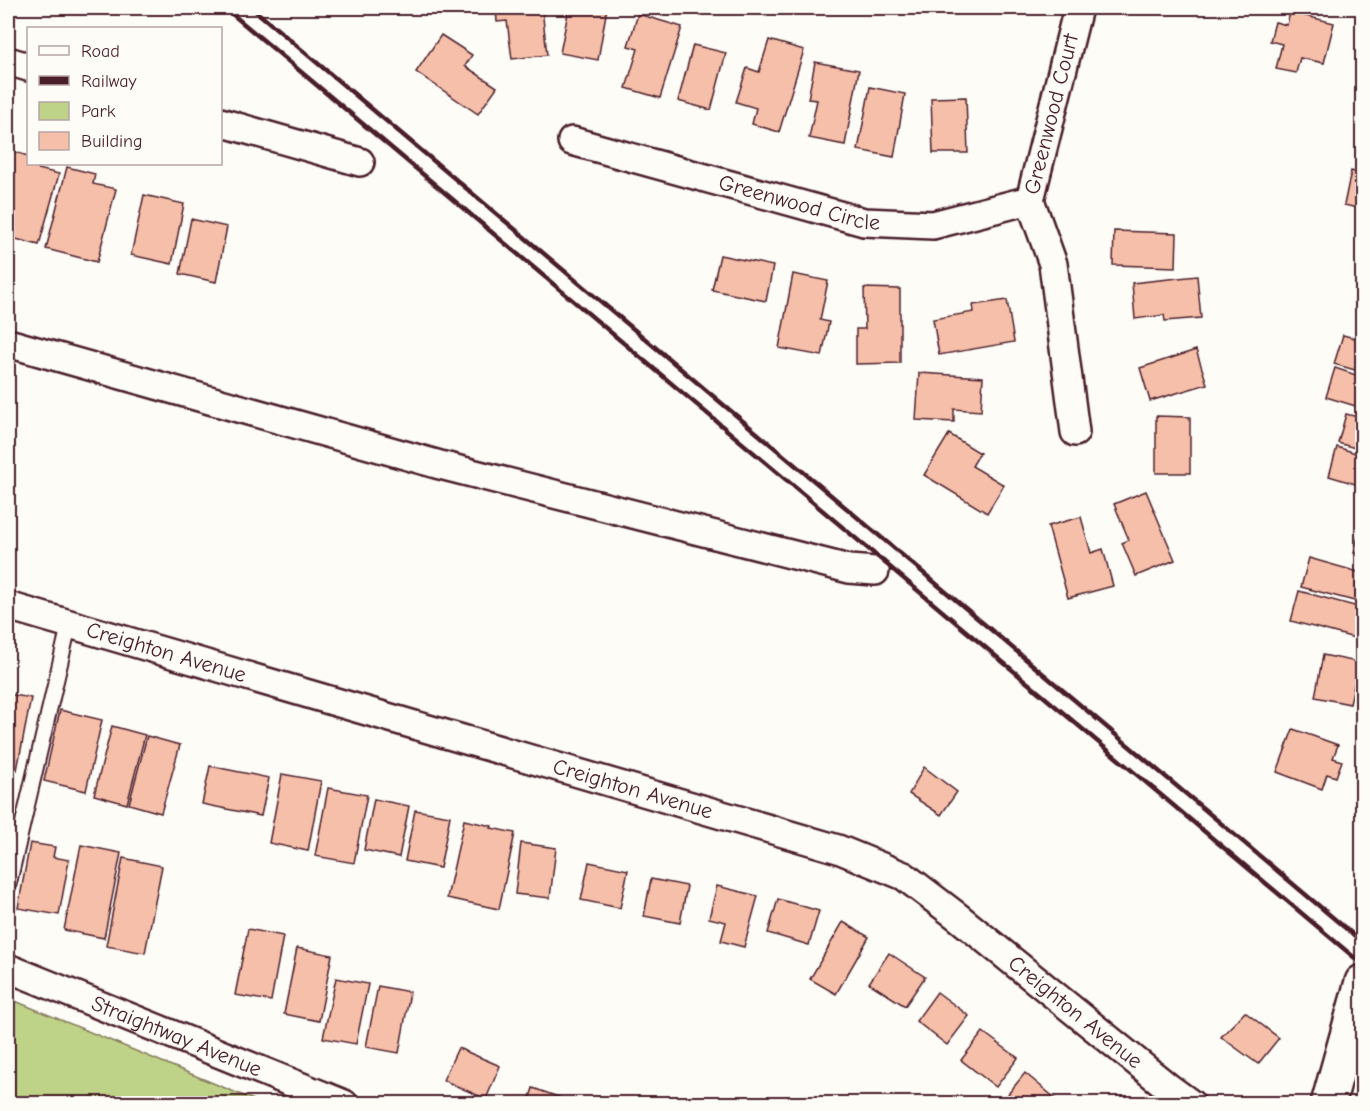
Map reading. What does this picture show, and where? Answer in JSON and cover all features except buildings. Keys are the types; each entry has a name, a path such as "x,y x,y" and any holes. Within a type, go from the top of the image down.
{"street":[{"name":"Greenwood Court","path":"1075,432 1053,264 1030,200 1078,8"},
{"path":"8,61 27,67"},
{"path":"222,123 360,162"},
{"name":"Greenwood Circle","path":"572,141 864,222 933,225 1030,200"},
{"path":"8,343 451,468 849,569 875,571"},
{"name":"Creighton Avenue","path":"8,606 827,846 904,876 1191,1104"},
{"name":"Straightway Avenue","path":"8,969 344,1104"},
{"path":"1328,1104 1362,982"}],"lane":[{"path":"8,887 69,624"}],"green space":[{"path":"8,998 261,1103 8,1103"}],"railway":[{"path":"225,8 1362,964"},
{"path":"252,8 1362,942"}]}
